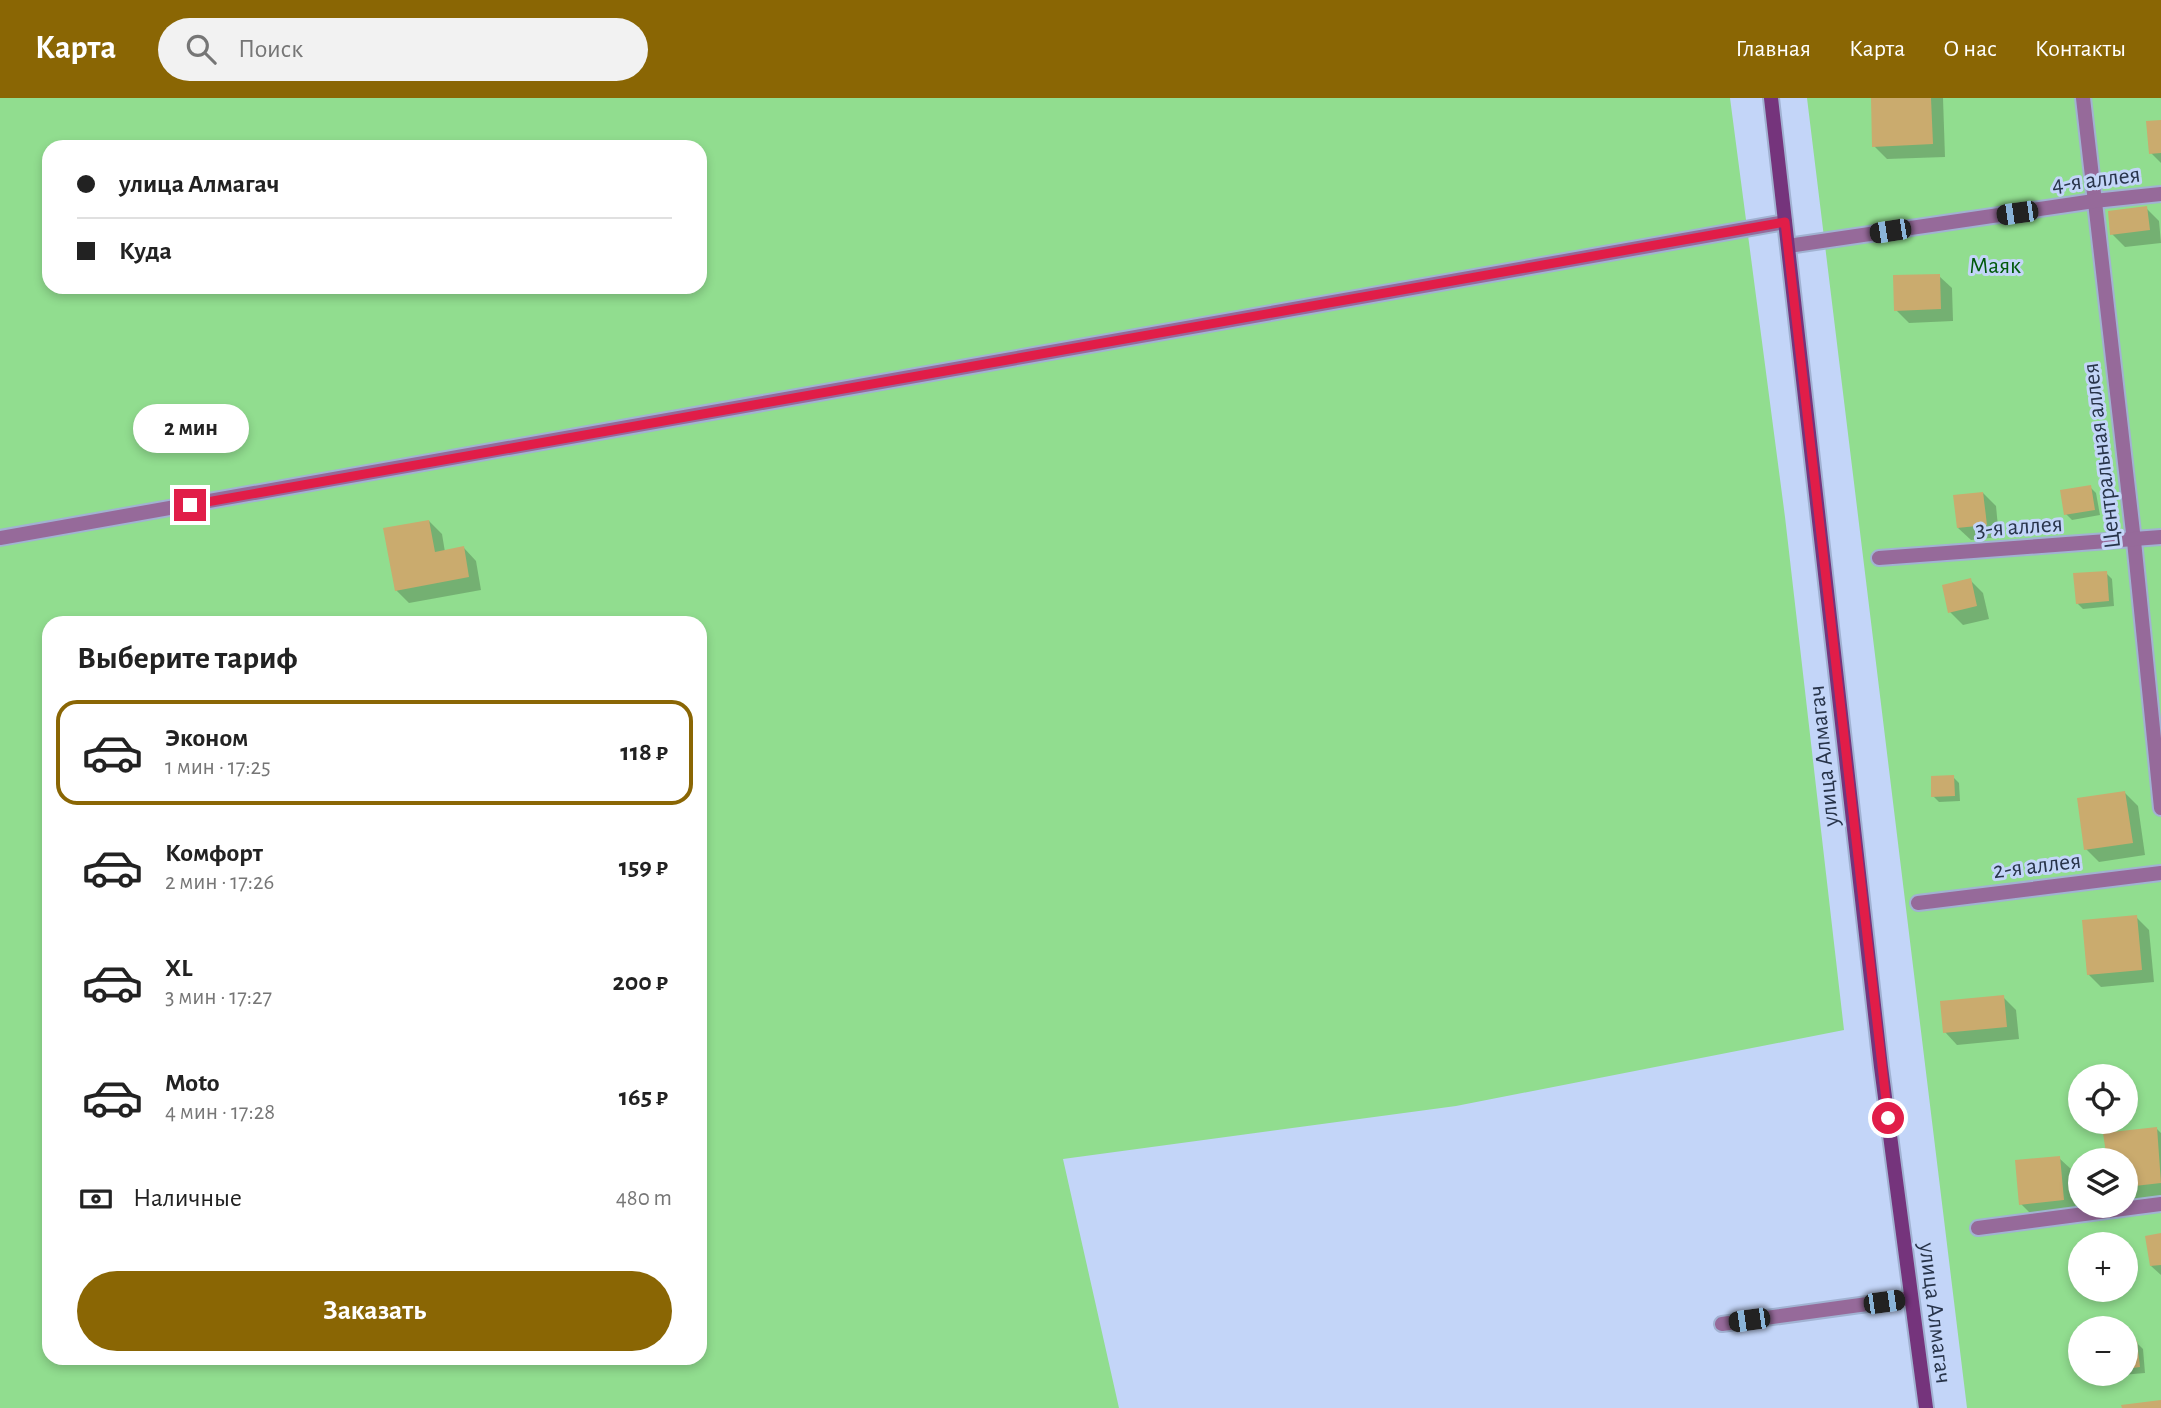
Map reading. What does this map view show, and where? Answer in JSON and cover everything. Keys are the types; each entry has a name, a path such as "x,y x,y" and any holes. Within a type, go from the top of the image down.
{"street":[{"name":"улица Алмагач","path":"1771,98 1881,1067 1926,1408"}],"lane":[{"name":"Центральная аллея","path":"2083,98 2134,541 2161,808"},
{"name":"4-я аллея","path":"1788,246 2094,201 2161,194"},
{"path":"0,538 1785,222"},
{"name":"3-я аллея","path":"1879,558 2161,537"},
{"name":"2-я аллея","path":"1918,903 2161,873"},
{"path":"1978,1228 2161,1204"},
{"path":"1722,1324 1911,1298"}],"green space":[{"path":"0,98 1730,98 1785,517 1844,1030 1456,1106 1063,1159 1119,1408 0,1408"},
{"name":"Маяк","path":"1807,98 2161,98 2161,1408 1967,1408"}],"building":[{"path":"1871,98 1931,98 1933,144 1872,147"},
{"path":"2161,120 2161,153 2149,154 2146,121"},
{"path":"2147,206 2150,230 2110,235 2108,211"},
{"path":"1940,274 1941,309 1894,311 1893,275"},
{"path":"2091,485 2095,510 2064,515 2060,490"},
{"path":"1983,492 1987,525 1957,528 1953,495"},
{"path":"429,520 435,552 464,546 469,577 395,591 383,528"},
{"path":"2107,571 2109,601 2076,604 2073,573"},
{"path":"1971,578 1977,606 1948,613 1942,585"},
{"path":"1954,775 1955,796 1931,797 1931,776"},
{"path":"2125,791 2133,843 2084,850 2077,798"},
{"path":"2137,915 2142,970 2087,975 2082,920"},
{"path":"2004,995 2007,1027 1943,1033 1940,1001"},
{"path":"2157,1127 2161,1183 2138,1186 2138,1148 2105,1148 2103,1134 2138,1134 2138,1129"},
{"path":"2060,1156 2064,1200 2019,1205 2015,1160"},
{"path":"2161,1233 2161,1265 2150,1266 2145,1236"},
{"path":"2161,1400 2161,1408 2122,1408 2121,1405"}],"route":[{"path":"190,505 1785,222 1888,1118"}]}
